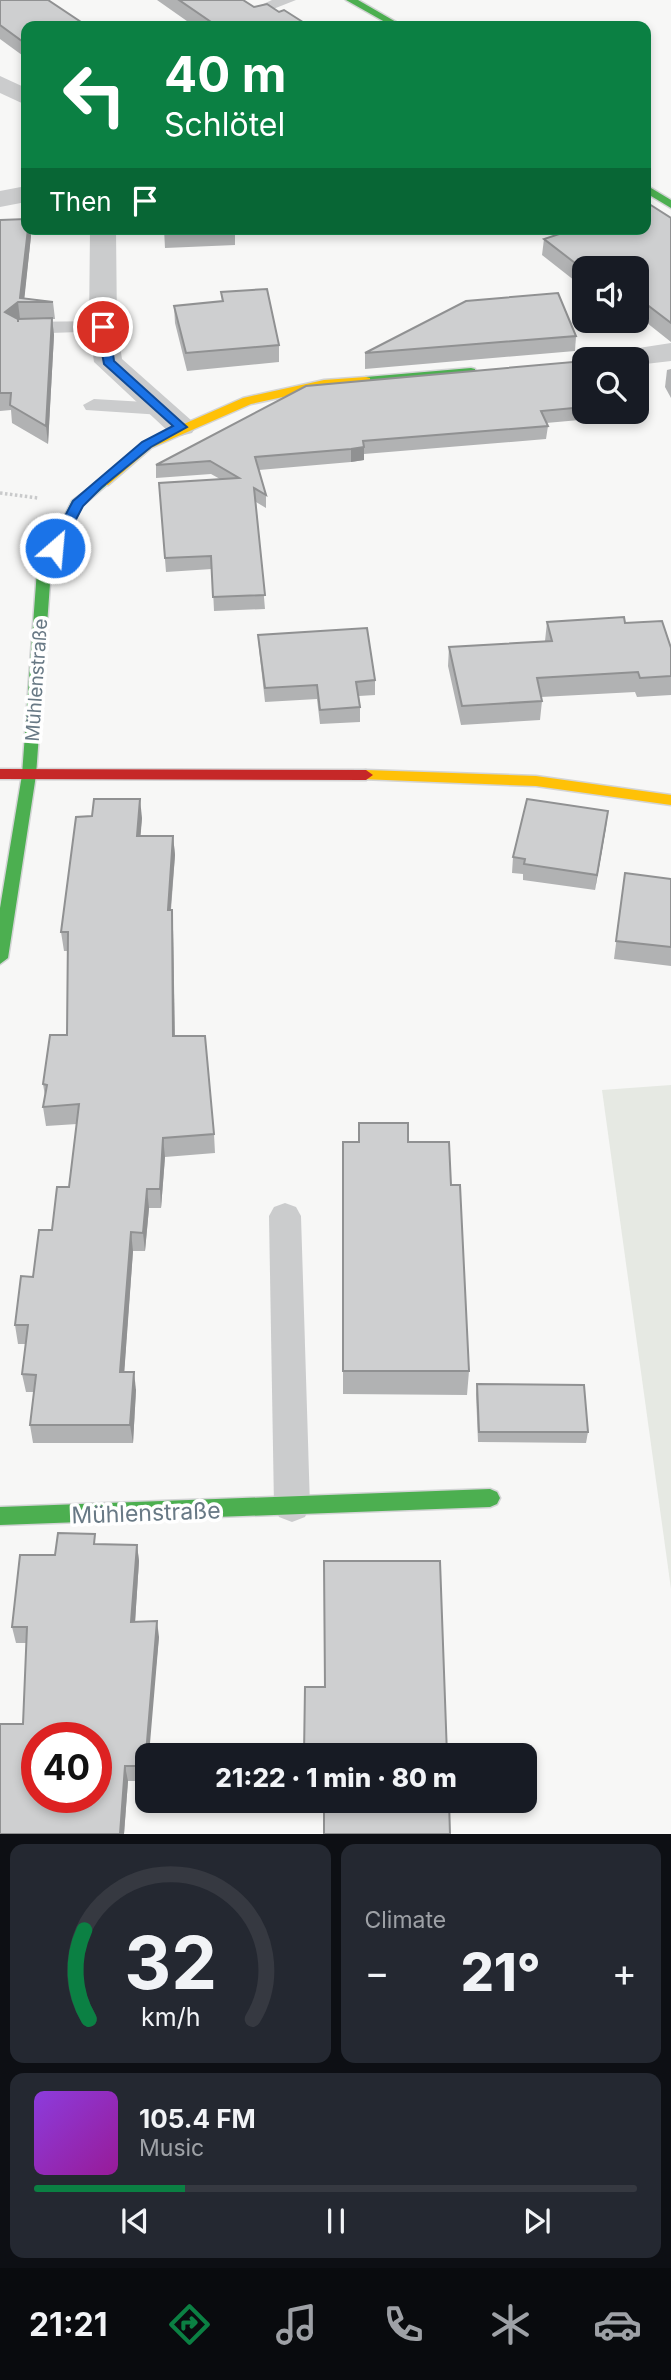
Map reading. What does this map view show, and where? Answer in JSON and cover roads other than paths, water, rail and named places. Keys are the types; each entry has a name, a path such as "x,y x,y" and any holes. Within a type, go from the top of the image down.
{"street":[{"path":"351,0 389,21"},
{"path":"0,83 21,96"},
{"path":"651,191 671,205"},
{"path":"0,200 21,195"},
{"path":"103,235 103,327 108,362 172,418"},
{"path":"649,355 671,352"},
{"name":"Mühlenstraße","path":"0,958 29,775 44,570 77,504 147,445 172,418 324,384 482,372"},
{"path":"0,774 409,775 536,781 671,800"},
{"name":"Mühlenstraße","path":"0,1516 490,1498"}],"lane":[{"path":"258,10 288,0"},
{"path":"20,328 103,327"},
{"path":"94,405 172,418"},
{"path":"285,1216 292,1506"}]}
